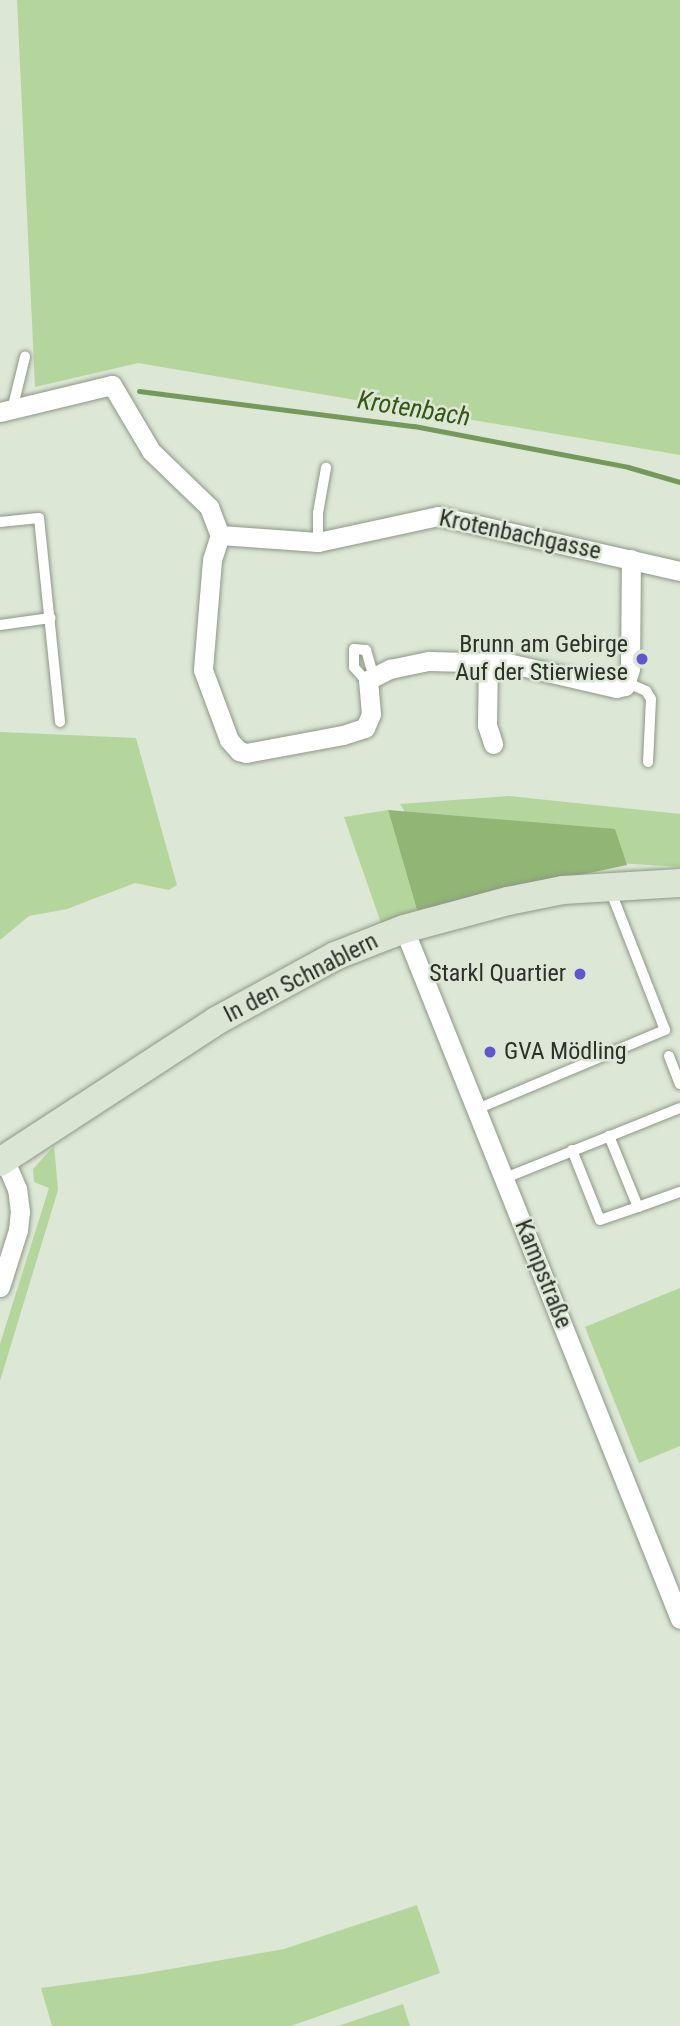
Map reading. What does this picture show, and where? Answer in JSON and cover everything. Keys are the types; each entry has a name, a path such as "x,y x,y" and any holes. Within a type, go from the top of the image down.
{"street":[{"path":"6,411 112,385 151,451 209,508 220,535 212,560 203,670 209,692 233,746 239,751 254,752 343,735 365,728 371,714 370,679 429,661 509,663 616,688 628,683 631,559"},
{"name":"Krotenbachgasse","path":"220,535 318,542 438,516 680,571"},
{"path":"488,662 487,724 493,744"},
{"name":"In den Schnablern","path":"2,1160 216,1021 335,956 404,929 508,901 563,890 680,883"},
{"name":"Kampstraße","path":"404,929 680,1619"},
{"path":"0,1287 18,1230 20,1212 17,1189 2,1160"}],"lane":[{"path":"6,411 25,357"},
{"path":"318,542 318,513 326,468"},
{"path":"0,522 39,518 60,722"},
{"path":"0,625 51,618"},
{"path":"628,683 646,691 651,699 648,762"},
{"path":"477,1109 665,1030 609,887"},
{"path":"669,1056 680,1084"},
{"path":"505,1178 680,1108"},
{"path":"608,1136 638,1207"},
{"path":"572,1150 600,1220 680,1192"}],"green space":[{"path":"17,0 680,0 680,455 138,363 35,387"},
{"path":"0,732 136,738 177,885 169,890 135,883 67,909 29,916 0,940"},
{"path":"509,796 680,814 680,867 429,851 400,804"},
{"path":"388,810 417,910 381,923 344,817"},
{"path":"388,810 615,829 627,865 417,910"},
{"path":"54,1146 58,1190 0,1381 0,1344 49,1188 34,1182 33,1169"},
{"path":"680,1288 680,1446 639,1463 585,1327"},
{"path":"417,1905 440,1973 291,2026 52,2026 41,1988 142,1974 284,1949"},
{"path":"403,2004 410,2026 338,2026"}],"waterway":[{"name":"Krotenbach","path":"139,391 414,426 628,467 680,482"}],"place":[{"name":"Brunn am Gebirge Auf der Stierwiese","path":"642,659"},
{"name":"Starkl Quartier","path":"580,974"},
{"name":"GVA Mödling","path":"490,1052"}]}
